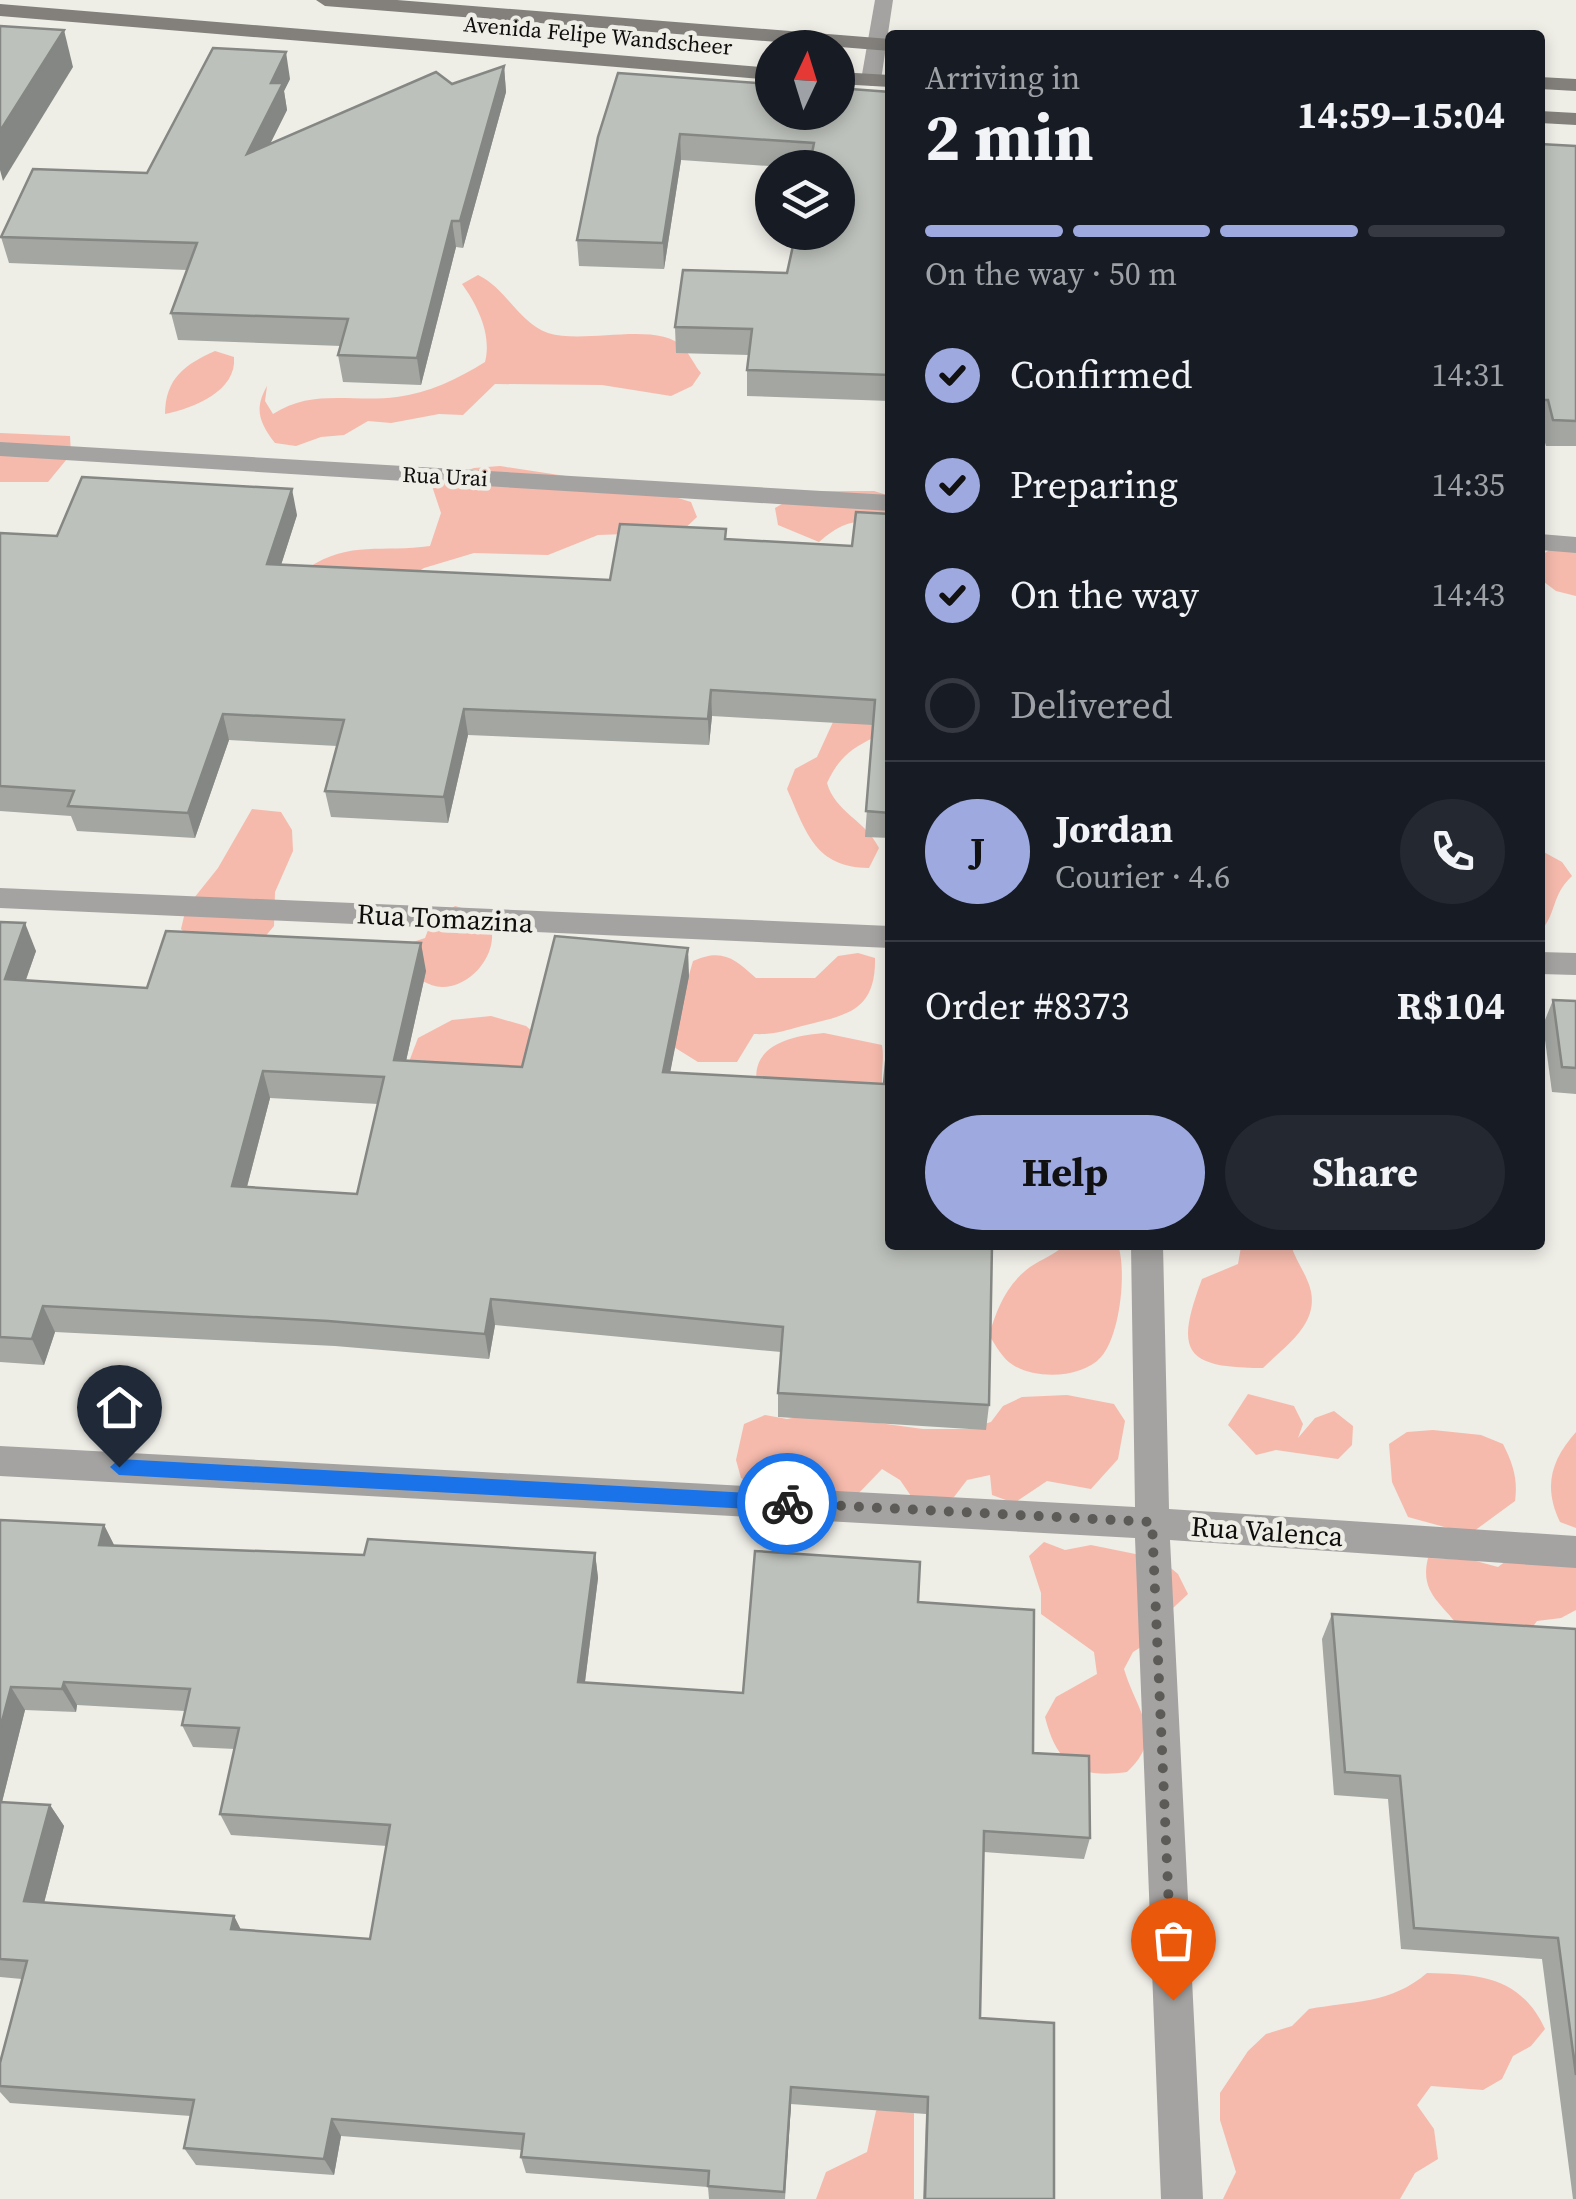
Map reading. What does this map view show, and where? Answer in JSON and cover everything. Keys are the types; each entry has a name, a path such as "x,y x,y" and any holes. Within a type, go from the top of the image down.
{"main road":[{"path":"325,0 884,44"},
{"name":"Avenida Felipe Wandscheer","path":"0,10 755,73"},
{"path":"855,79 880,81"},
{"path":"1545,83 1576,85"},
{"path":"1545,117 1576,119"}],"street":[{"path":"880,81 884,0"},
{"name":"Rua Urai","path":"0,449 885,503"},
{"path":"1545,542 1576,544"},
{"name":"Rua Tomazina","path":"0,898 885,937"},
{"path":"1545,962 1576,964"},
{"path":"1147,1250 1152,1522 1182,2199"},
{"name":"Rua Valenca","path":"0,1461 1152,1522 1576,1552"}],"shaded area":[{"path":"478,275 497,288 529,322 548,333 657,336 684,348 701,373 692,386 671,396 602,385 495,384 463,415 439,414 391,423 368,421 344,435 321,437 296,446 275,443 260,415 267,386 265,401 273,414 303,401 409,395 442,384 485,362 487,342 482,321 462,284"},
{"path":"215,351 234,357 229,379 212,396 165,414 169,391 179,374"},
{"path":"0,433 70,436 71,454 48,482 0,482"},
{"path":"500,466 668,495 691,502 697,517 681,532 598,535 548,555 474,553 424,568 404,580 308,568 323,559 353,551 430,546 441,513 431,483 474,468"},
{"path":"818,491 874,491 885,494 885,523 851,523 819,542 778,525 775,508 794,497"},
{"path":"1551,549 1576,551 1576,596 1556,591 1545,583 1545,553"},
{"path":"885,693 873,738 846,756 827,783 837,801 879,848 869,868 836,862 815,845 787,789 795,769 817,757 833,722"},
{"path":"252,809 281,812 292,830 293,851 275,892 274,926 258,945 199,947 181,929 186,908 218,868"},
{"path":"1545,853 1562,862 1572,876 1561,890 1545,925"},
{"path":"455,906 472,911 478,925 492,933 492,942 471,977 452,986 432,985 406,968 407,944 425,938 430,925"},
{"path":"858,953 875,958 870,990 855,1009 778,1032 754,1034 737,1062 698,1062 669,1044 693,961 720,955 734,960 756,978 815,978 838,956"},
{"path":"491,1016 526,1026 539,1037 543,1081 407,1067 418,1038 452,1020"},
{"path":"824,1033 882,1045 884,1093 759,1093 756,1077 764,1055 784,1041"},
{"path":"1119,1250 1122,1286 1113,1334 1101,1357 1071,1373 1046,1375 1009,1362 989,1335 1015,1281 1057,1252"},
{"path":"1240,1250 1293,1250 1312,1296 1311,1309 1300,1331 1263,1368 1201,1359 1188,1339 1202,1279 1238,1264"},
{"path":"1248,1394 1294,1406 1303,1424 1298,1438 1315,1418 1334,1411 1353,1426 1352,1445 1338,1459 1276,1450 1256,1455 1228,1425"},
{"path":"1067,1395 1114,1404 1125,1421 1118,1459 1091,1489 1047,1481 1014,1503 992,1495 990,1475 967,1480 954,1497 932,1500 911,1496 900,1480 882,1469 853,1499 832,1496 800,1473 771,1485 750,1482 741,1478 736,1460 744,1424 765,1415 787,1419 812,1414 923,1429 967,1429 991,1422 1003,1406 1022,1397"},
{"path":"1433,1430 1481,1435 1503,1444 1512,1465 1515,1501 1470,1534 1408,1517 1392,1482 1389,1444 1407,1432"},
{"path":"1576,1432 1576,1528 1560,1522 1551,1486 1555,1464"},
{"path":"1044,1542 1065,1550 1091,1545 1160,1559 1178,1574 1188,1594 1159,1621 1152,1640 1133,1652 1124,1669 1141,1710 1146,1735 1139,1759 1127,1772 1096,1773 1072,1765 1050,1733 1045,1717 1056,1697 1097,1674 1094,1652 1041,1614 1041,1593 1029,1556"},
{"path":"1519,1551 1576,1556 1576,1610 1561,1618 1537,1621 1525,1637 1461,1630 1430,1589 1428,1558 1472,1560 1498,1567"},
{"path":"1427,1973 1497,1982 1524,1998 1545,2029 1531,2046 1513,2056 1502,2079 1483,2090 1431,2086 1417,2105 1434,2129 1438,2159 1415,2173 1400,2199 1223,2199 1236,2172 1220,2120 1220,2093 1248,2051 1266,2034 1292,2026 1309,2009 1385,1996"},
{"path":"887,2097 914,2101 914,2199 816,2199 826,2172 867,2152 876,2111"}],"building":[{"path":"0,26 64,30 0,131"},
{"path":"213,48 286,52 271,83 283,83 247,154 436,72 452,84 504,66 460,221 452,221 417,358 338,355 348,319 171,313 197,243 1,237 33,169 147,173"},
{"path":"618,73 755,83 755,130 855,130 855,89 885,92 885,375 747,370 752,329 675,327 683,270 787,273 792,250 855,250 855,150 813,150 814,143 680,134 663,243 577,240 598,137"},
{"path":"1545,144 1576,146 1576,421 1553,420 1548,400"},
{"path":"82,477 292,489 267,564 610,580 620,524 726,529 725,539 852,546 856,512 885,514 885,813 866,811 875,700 711,690 708,719 464,709 444,797 325,791 344,720 223,714 188,813 68,806 74,791 0,786 0,533 57,536"},
{"path":"0,922 25,923 5,979 147,988 166,931 421,943 394,1060 522,1067 555,936 688,948 663,1072 884,1084 885,1073 885,1250 992,1250 989,1405 778,1393 783,1327 491,1299 485,1334 328,1321 43,1306 32,1339 0,1337","holes":["263,1071 384,1077 357,1194 232,1186"]},
{"path":"1553,1000 1576,1001 1576,1068 1562,1067"},
{"path":"0,1520 104,1525 99,1545 364,1555 368,1539 595,1553 578,1682 743,1693 755,1551 920,1562 918,1602 1034,1610 1033,1753 1089,1756 1090,1838 984,1831 980,2018 1054,2023 1054,2199 925,2199 928,2097 791,2087 784,2192 708,2186 709,2171 521,2157 524,2134 332,2119 324,2159 184,2148 194,2100 0,2086 0,2063 27,1961 0,1959 0,1802 50,1805 24,1901 234,1916 231,1929 370,1939 390,1825 220,1814 239,1728 182,1725 190,1689 64,1682 62,1689 11,1687 0,1729"},
{"path":"1332,1614 1576,1629 1576,2075 1558,1938 1414,1928 1400,1776 1345,1772"}],"way so far":[{"path":"787,1503 1152,1522 1173,2000"}],"route":[{"path":"119,1467 787,1503"}]}
